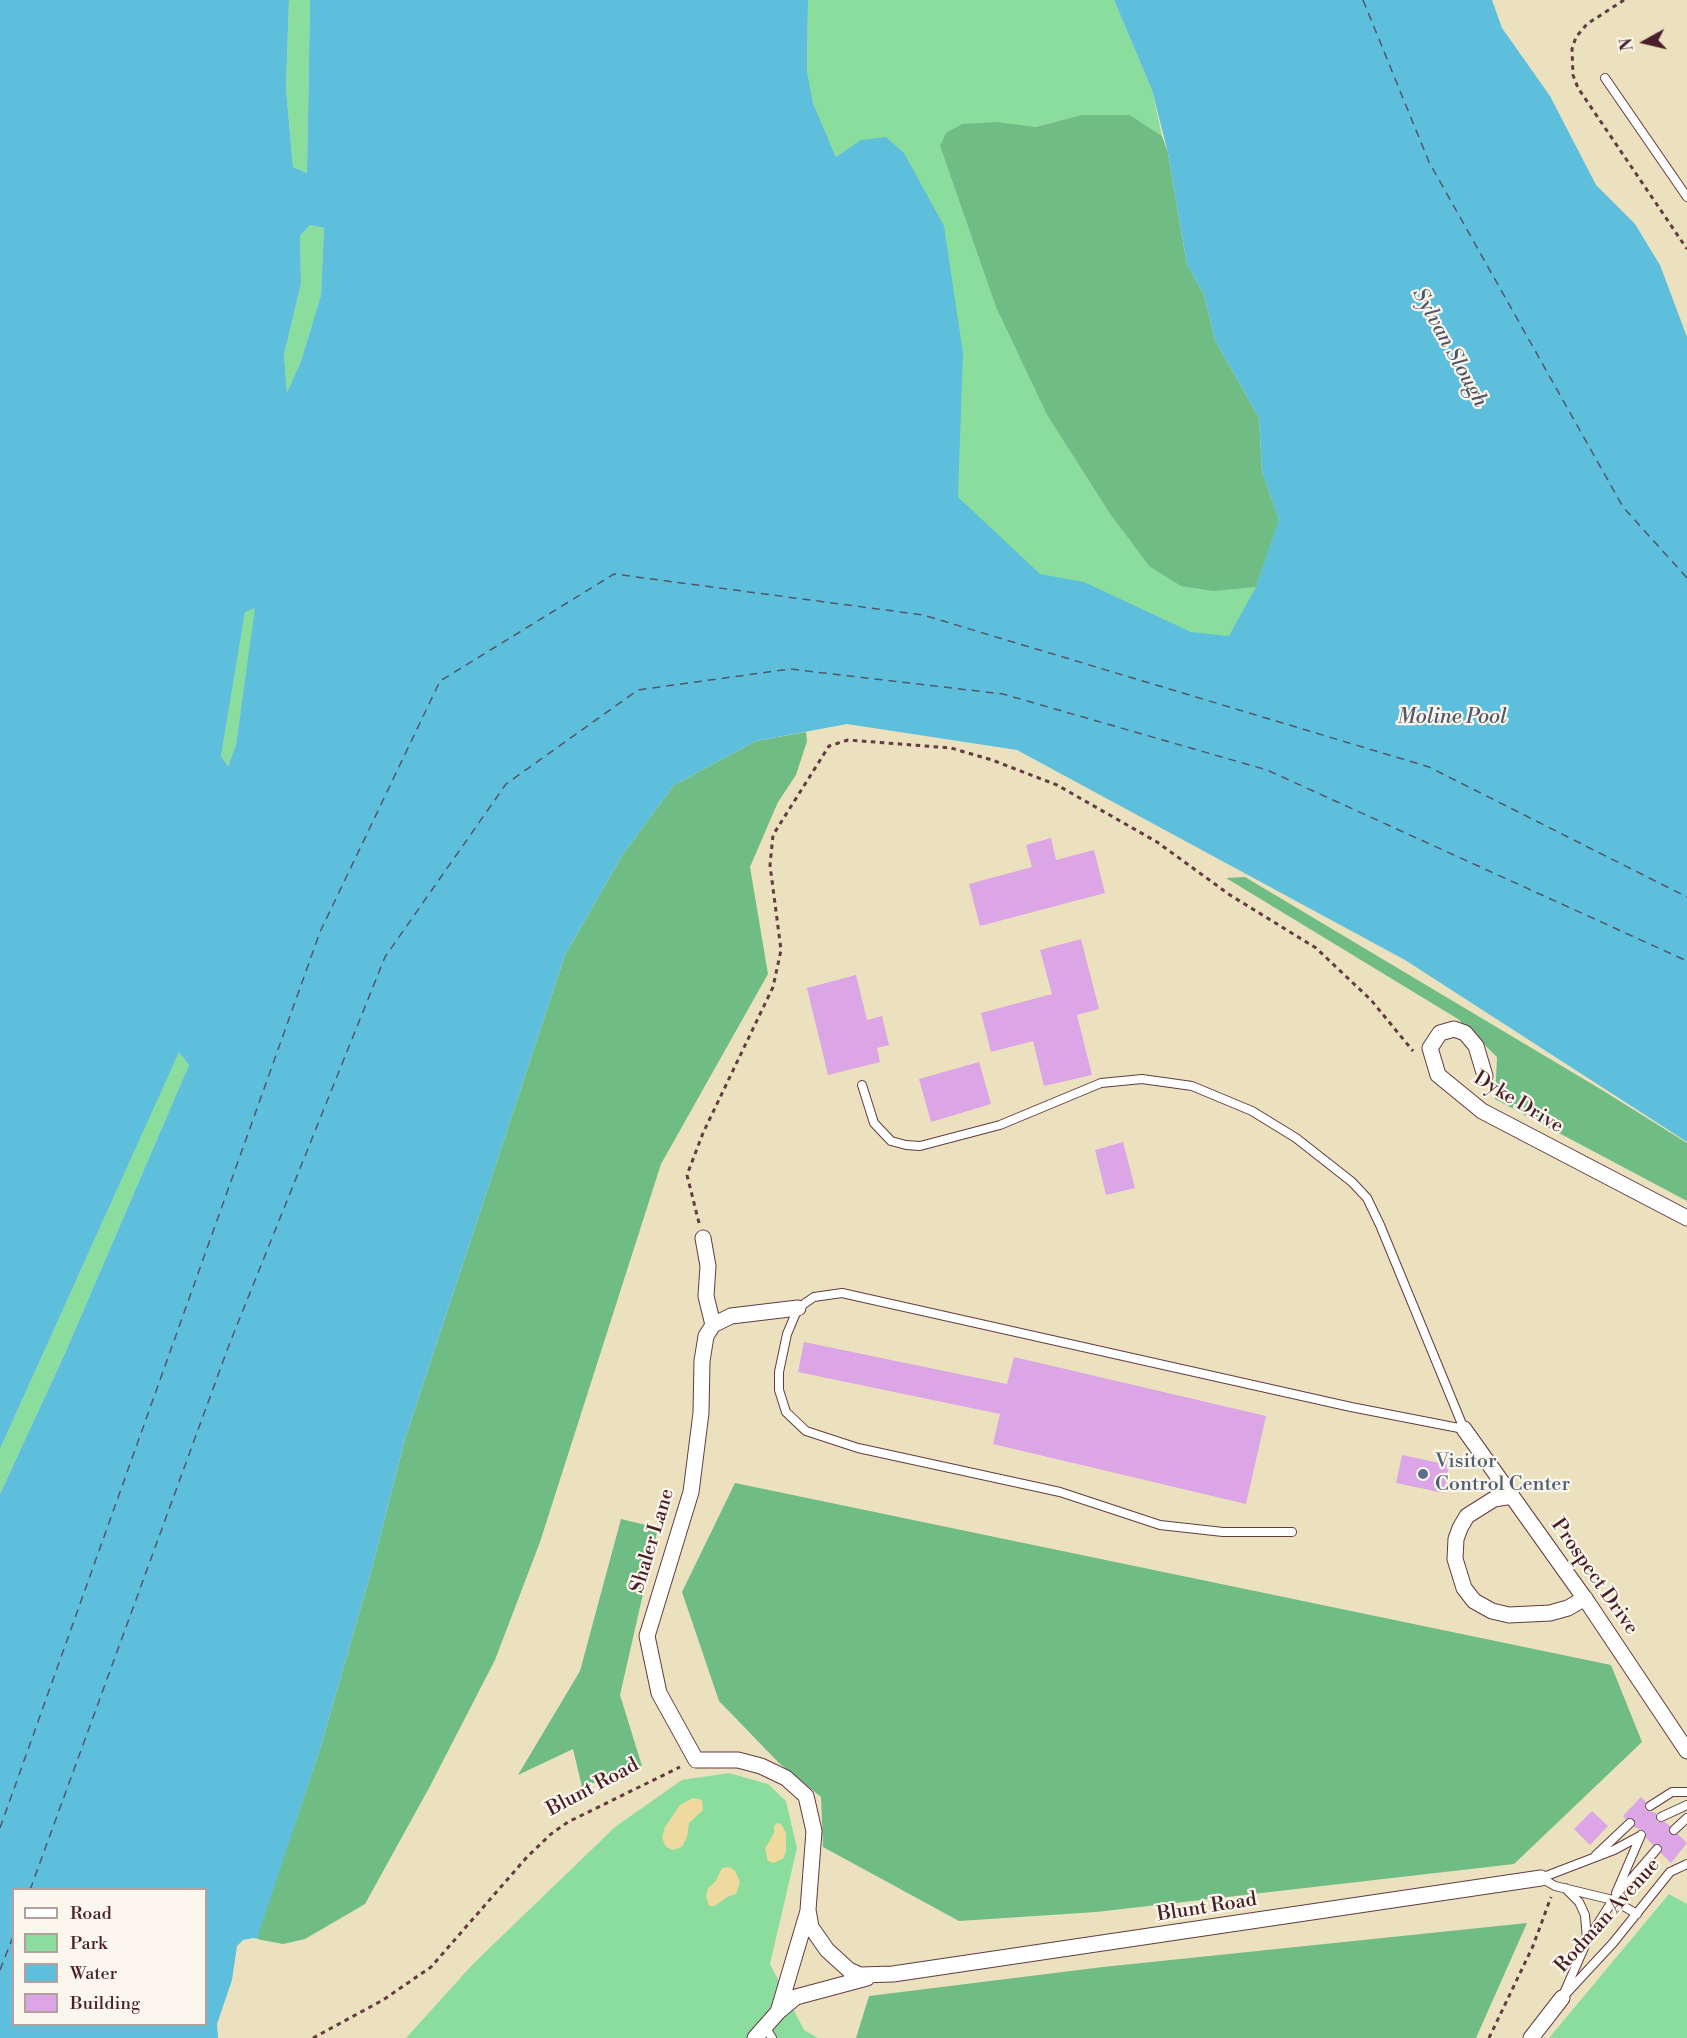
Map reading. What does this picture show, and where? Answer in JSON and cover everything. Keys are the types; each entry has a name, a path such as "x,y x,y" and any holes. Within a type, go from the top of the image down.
{"street":[{"name":"Dyke Drive","path":"1485,1076 1476,1046 1465,1033 1454,1029 1440,1033 1430,1048 1438,1075 1482,1110 1687,1218"},
{"path":"703,1238 708,1266 706,1296 713,1325 731,1316 748,1312 798,1308"},
{"name":"Shaler Lane","path":"696,1761 659,1693 647,1636 691,1492 701,1413 704,1345 713,1325"},
{"name":"Prospect Drive","path":"1464,1429 1585,1598 1687,1751"},
{"path":"1512,1496 1494,1499 1476,1510 1467,1516 1460,1528 1456,1539 1455,1559 1464,1588 1474,1601 1492,1611 1509,1615 1550,1613 1568,1608 1585,1598"},
{"name":"Blunt Road","path":"696,1761 738,1760 761,1766 786,1778 806,1796 814,1831 808,1910 778,2012"},
{"name":"Blunt Road","path":"778,2012 796,1997 878,1975 1198,1931 1541,1878"},
{"name":"Blunt Road","path":"808,1910 811,1927 837,1960 860,1975 878,1975"},
{"name":"Rodman Avenue","path":"1531,2038 1562,1998"},
{"path":"764,2034 778,2012"}],"lane":[{"path":"1605,78 1687,197"},
{"path":"862,1085 874,1122 891,1140 906,1145 920,1146 1000,1125 1101,1083 1142,1079 1191,1086 1252,1111 1296,1138 1352,1182 1367,1198 1464,1429"},
{"path":"1292,1532 1223,1532 1160,1525 1060,1492 858,1448 806,1431 786,1412 781,1402 779,1372 787,1334 798,1308 814,1297 842,1293 1351,1407 1464,1429"},
{"path":"1669,1726 1687,1738"},
{"path":"1650,1806 1672,1792 1687,1792"},
{"path":"1661,1818 1687,1805"},
{"path":"1674,1830 1687,1818"},
{"name":"Blunt Road","path":"1592,1858 1630,1823"},
{"name":"Blunt Road","path":"1541,1878 1641,1835 1613,1900"},
{"name":"Rodman Avenue","path":"1562,1998 1587,1941 1613,1900 1657,1849"},
{"name":"Rodman Avenue","path":"1562,1998 1637,1914 1670,1872 1687,1864"},
{"path":"1541,1878 1555,1886 1613,1900 1637,1914"},
{"path":"1566,1888 1579,1902 1585,1915 1587,1941"}],"path":[{"path":"1624,0 1587,24 1576,37 1572,49 1573,75 1578,88 1687,249"},
{"path":"703,1238 687,1175 703,1133 773,987 781,950 770,865 773,835 829,746 848,740 951,748 992,760 1067,791 1157,842 1230,895 1316,948 1371,1000 1417,1057"},
{"name":"Blunt Road","path":"313,2038 383,2000 431,1967 527,1857 551,1834 568,1822 696,1761"},
{"path":"1489,2038 1533,1946 1555,1886"}],"green space":[{"path":"289,0 310,0 307,173 293,167 286,89"},
{"path":"808,0 1114,0 1152,90 1162,136 1130,115 1081,115 1036,127 999,122 940,146 996,306 1047,415 1110,514 1149,566 1279,520 1262,471 1289,505 1243,655 940,565 836,157 813,103 807,70"},
{"path":"1081,115 1130,115 1162,136 1168,153 1187,265 1204,294 1215,340 1259,418 1262,471 1279,520 1256,587 1213,591 1181,586 1149,566 1110,514 1047,415 996,307 940,146 946,133 962,124 999,122 1036,127"},
{"path":"310,225 324,228 321,295 301,361 287,395 284,355 301,284 300,236"},
{"path":"256,607 236,745 228,766 221,756 245,611"},
{"path":"806,732 807,741 796,775 778,802 750,867 768,974 661,1164 540,1542 495,1660 429,1788 365,1904 305,1939 283,1944 256,1939 320,1749 371,1572 405,1439 565,955 623,854 674,785 756,741"},
{"path":"1245,877 1687,1143 1687,1201 1495,1099 1497,1057 1458,1019 1226,878"},
{"path":"179,1051 189,1065 66,1351 0,1494 0,1449"},
{"path":"735,1483 1611,1665 1642,1742 1514,1864 1096,1912 959,1921 823,1847 821,1797 779,1763 719,1701 682,1592"},
{"path":"621,1519 658,1528 620,1695 642,1766 582,1787 573,1749 518,1775 580,1671"},
{"path":"729,1773 768,1784 786,1801 797,1848 770,1964 804,2030 818,2038 406,2038 473,1964 615,1827 682,1780"},
{"path":"1669,1894 1687,1904 1687,2038 1549,2038"},
{"path":"1527,1923 1476,2038 856,2038 869,1996 1103,1967"}],"sand":[{"path":"693,1798 702,1800 703,1810 689,1823 687,1837 682,1847 673,1850 666,1847 662,1838 665,1827 680,1805"},
{"path":"777,1823 781,1824 786,1833 786,1851 783,1859 773,1863 768,1861 765,1849"},
{"path":"730,1867 735,1871 740,1882 736,1894 727,1897 715,1906 709,1906 706,1896 708,1888 715,1882 722,1868"}],"water":[{"path":"0,0 289,0 286,89 293,167 307,173 310,0 808,0 807,70 813,103 836,157 861,140 886,137 904,153 944,226 963,353 958,497 1040,574 1084,582 1191,632 1229,636 1256,587 1279,520 1262,471 1259,418 1215,340 1204,294 1187,265 1168,153 1152,90 1114,0 1492,0 1502,28 1550,96 1596,185 1635,224 1660,265 1687,337 1687,1142 1405,960 1017,750 847,724 756,741 674,785 623,854 565,955 405,1439 371,1572 320,1749 224,2038 0,2038 0,1494 66,1351 189,1065 179,1052 0,1449","holes":["310,225 324,228 321,295 301,361 287,393 284,355 301,284 300,236","255,608 236,745 228,766 221,756 245,612"]}],"pier":[{"path":"259,1939 227,2038 218,2038 217,2024 232,1980 237,1946 243,1940"}],"building":[{"path":"1051,838 1056,860 1094,850 1105,893 980,926 969,884 1032,867 1026,845"},
{"path":"1081,939 1099,1009 1077,1015 1092,1075 1044,1086 1033,1041 991,1052 981,1013 1052,994 1040,950"},
{"path":"856,975 867,1020 882,1016 889,1045 877,1048 880,1062 828,1075 807,988"},
{"path":"979,1062 991,1104 931,1122 919,1079"},
{"path":"1123,1142 1135,1188 1106,1195 1095,1150"},
{"path":"804,1342 1007,1384 1014,1357 1266,1416 1246,1504 993,1444 1000,1414 798,1372"},
{"name":"Visitor Control Center","path":"1402,1455 1449,1465 1444,1493 1396,1483"},
{"path":"1641,1797 1646,1802 1645,1810 1656,1813 1657,1822 1665,1822 1670,1826 1670,1834 1678,1834 1687,1843 1671,1863 1661,1853 1661,1845 1653,1845 1646,1838 1645,1831 1634,1827 1634,1819 1626,1819 1623,1816"},
{"path":"1592,1811 1608,1826 1590,1845 1574,1829"}],"ferry route":[{"path":"1363,0 1429,162 1623,507 1687,578"},
{"path":"0,1828 320,932 440,681 614,574 923,615 1429,767 1687,897"},
{"path":"31,1888 229,1345 385,957 506,784 638,690 790,669 1003,694 1267,770 1687,961"},
{"path":"0,1970 12,1939"}],"place":[{"name":"Visitor Control Center","path":"1423,1474"}],"water label":[{"name":"Sylvan Slough","path":"1449,348"},
{"name":"Moline Pool","path":"1452,718"}]}
